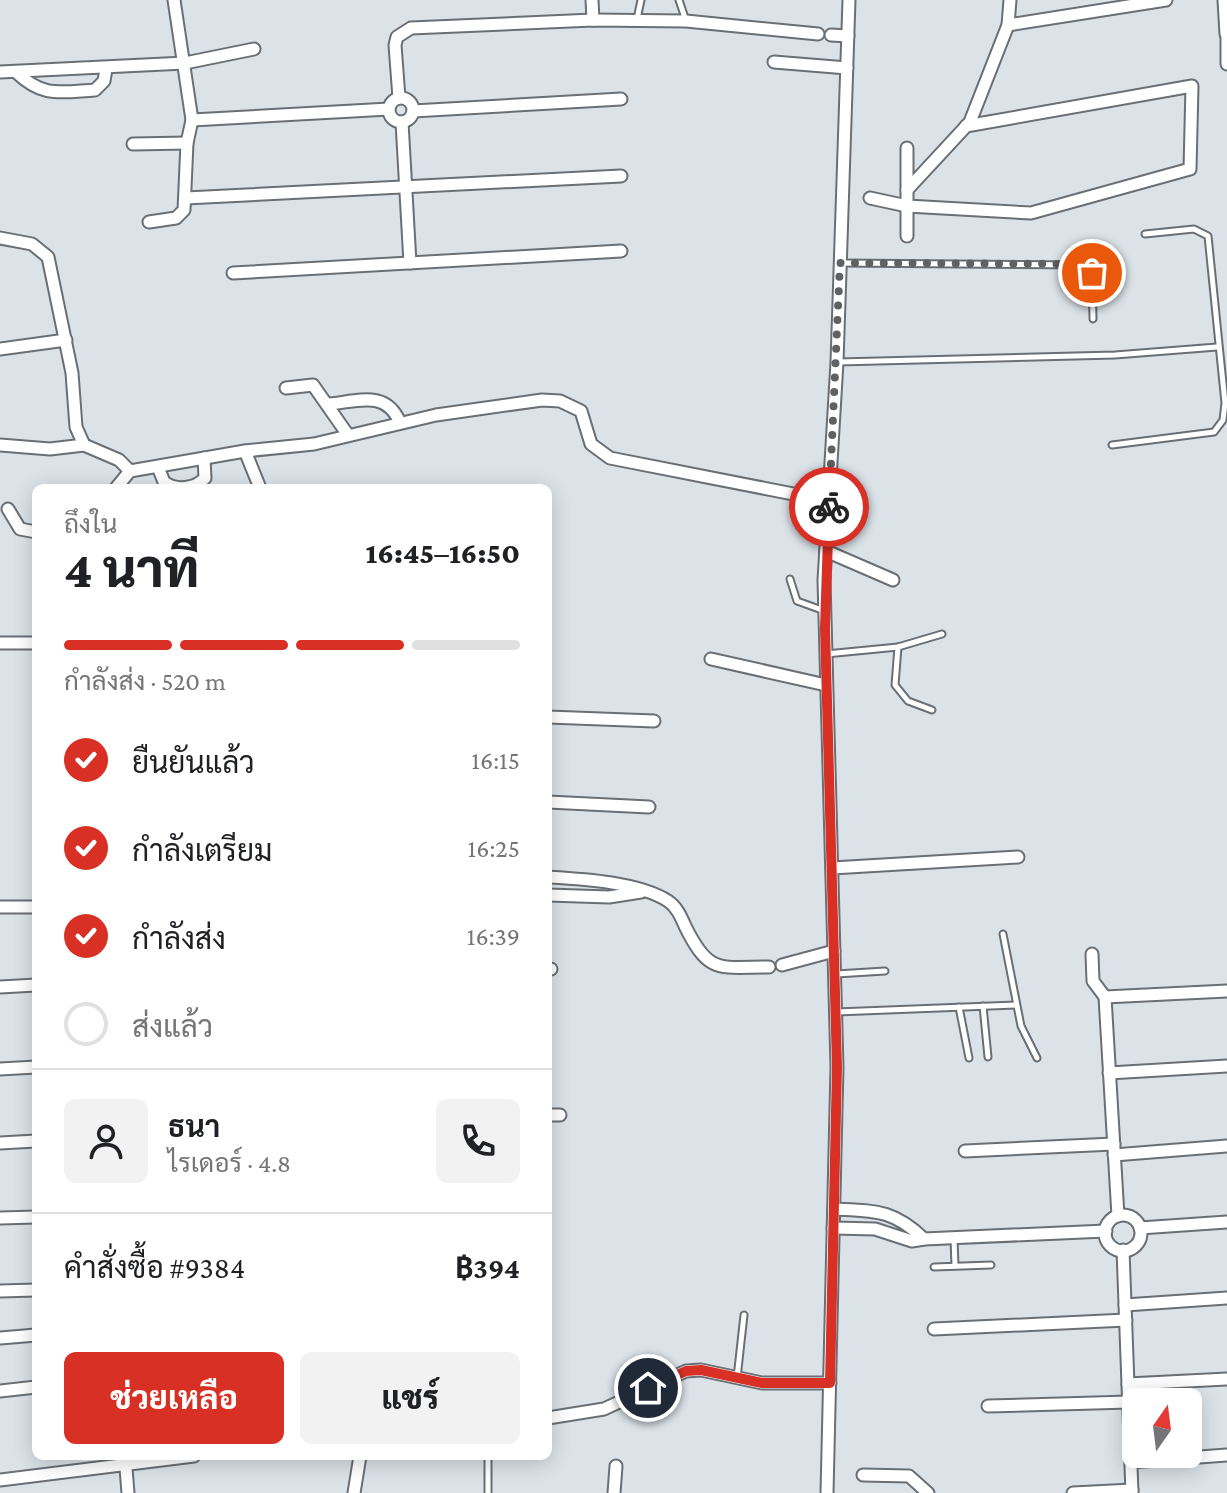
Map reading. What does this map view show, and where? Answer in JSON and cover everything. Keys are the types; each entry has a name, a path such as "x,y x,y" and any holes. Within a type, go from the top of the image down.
{"street":[{"path":"149,222 181,215 186,198 187,143 192,120 174,0"},
{"path":"592,0 593,20"},
{"path":"827,1493 834,1209 835,974 824,611 837,362 849,0"},
{"path":"907,190 966,126 1008,25 1010,0"},
{"path":"1008,25 1166,0"},
{"path":"1224,0 1227,64"},
{"path":"192,120 389,109 399,98 397,37 411,28 636,20 686,21 818,34"},
{"path":"831,35 848,36"},
{"path":"0,72 185,63 254,49"},
{"path":"774,62 847,68"},
{"path":"16,72 32,88 58,92 95,90 104,81 106,69"},
{"path":"870,198 907,206 1031,213 1190,169 1192,86 966,126"},
{"path":"399,98 409,101 413,111"},
{"path":"410,263 402,122 413,111 621,99"},
{"path":"389,109 392,119 402,122"},
{"path":"133,144 187,143"},
{"path":"907,148 907,236"},
{"path":"186,198 621,176"},
{"path":"0,238 32,244 48,257 75,391 76,427 84,445"},
{"path":"233,273 621,251"},
{"path":"0,349 66,340"},
{"path":"286,388 313,385 348,435"},
{"path":"329,404 383,401 395,409 400,423"},
{"path":"119,484 130,471 245,451 314,444 400,423 560,401 581,411 591,444 610,458 829,501"},
{"path":"0,445 50,449 84,445 119,460 130,471"},
{"path":"245,451 258,484"},
{"path":"196,484 205,478 204,458"},
{"path":"158,467 164,482 170,484"},
{"path":"8,509 20,529 32,531"},
{"path":"826,551 893,580"},
{"path":"0,643 32,643"},
{"path":"711,659 826,685"},
{"path":"552,717 654,721"},
{"path":"552,802 649,807"},
{"path":"832,868 1018,857"},
{"path":"552,877 607,881 669,902 702,956 712,965 769,967"},
{"path":"565,878 565,895"},
{"path":"552,895 609,897 641,892"},
{"path":"0,907 32,907"},
{"path":"782,965 834,951"},
{"path":"1092,954 1093,981 1105,997 1118,1216"},
{"path":"0,987 32,985"},
{"path":"1105,997 1227,991"},
{"path":"1109,1073 1227,1066"},
{"path":"0,1069 32,1067"},
{"path":"0,1143 32,1141"},
{"path":"965,1151 1227,1146"},
{"path":"834,1209 890,1213 907,1222 924,1239"},
{"path":"1118,1216 1129,1216 1140,1228 1137,1245 1123,1250 1110,1245 1106,1231 1108,1223 1118,1216"},
{"path":"0,1218 32,1217"},
{"path":"1140,1228 1227,1222"},
{"path":"833,1228 875,1229 912,1241 1106,1231"},
{"path":"1123,1250 1128,1388"},
{"path":"0,1291 32,1290"},
{"path":"1125,1305 1227,1298"},
{"path":"934,1329 1126,1320"},
{"path":"0,1338 32,1335"},
{"path":"552,1417 604,1409 686,1371 701,1370 762,1383 830,1383"},
{"path":"1128,1384 1227,1379"},
{"path":"0,1391 32,1387"},
{"path":"988,1406 1122,1402"},
{"path":"1202,1457 1227,1455"},
{"path":"354,1493 359,1460"},
{"path":"0,1480 126,1461 128,1493"},
{"path":"614,1493 616,1466"},
{"path":"1073,1493 1132,1492 1131,1468"},
{"path":"863,1475 909,1476 928,1493"}],"lane":[{"path":"636,20 641,0"},
{"path":"679,0 686,21"},
{"path":"1112,445 1191,437 1219,429 1225,403 1208,236 1194,229 1145,234"},
{"path":"840,263 1083,265 1092,273 1093,319"},
{"path":"837,362 1115,355 1217,347"},
{"path":"790,579 797,601 824,611"},
{"path":"825,654 898,647 942,634"},
{"path":"898,647 895,685 908,701 932,710"},
{"path":"1003,934 1016,1005 1029,1048 1037,1058"},
{"path":"835,974 885,971"},
{"path":"835,1012 1016,1005"},
{"path":"983,1006 988,1057"},
{"path":"959,1007 969,1058"},
{"path":"954,1238 955,1266"},
{"path":"934,1267 991,1265"},
{"path":"737,1379 744,1315"},
{"path":"488,1460 488,1493"}],"way so far":[{"path":"829,507 840,263 1073,264 1088,266 1092,273"}],"route":[{"path":"648,1388 686,1371 701,1370 762,1383 830,1383 837,1067 824,580 829,507"}]}
